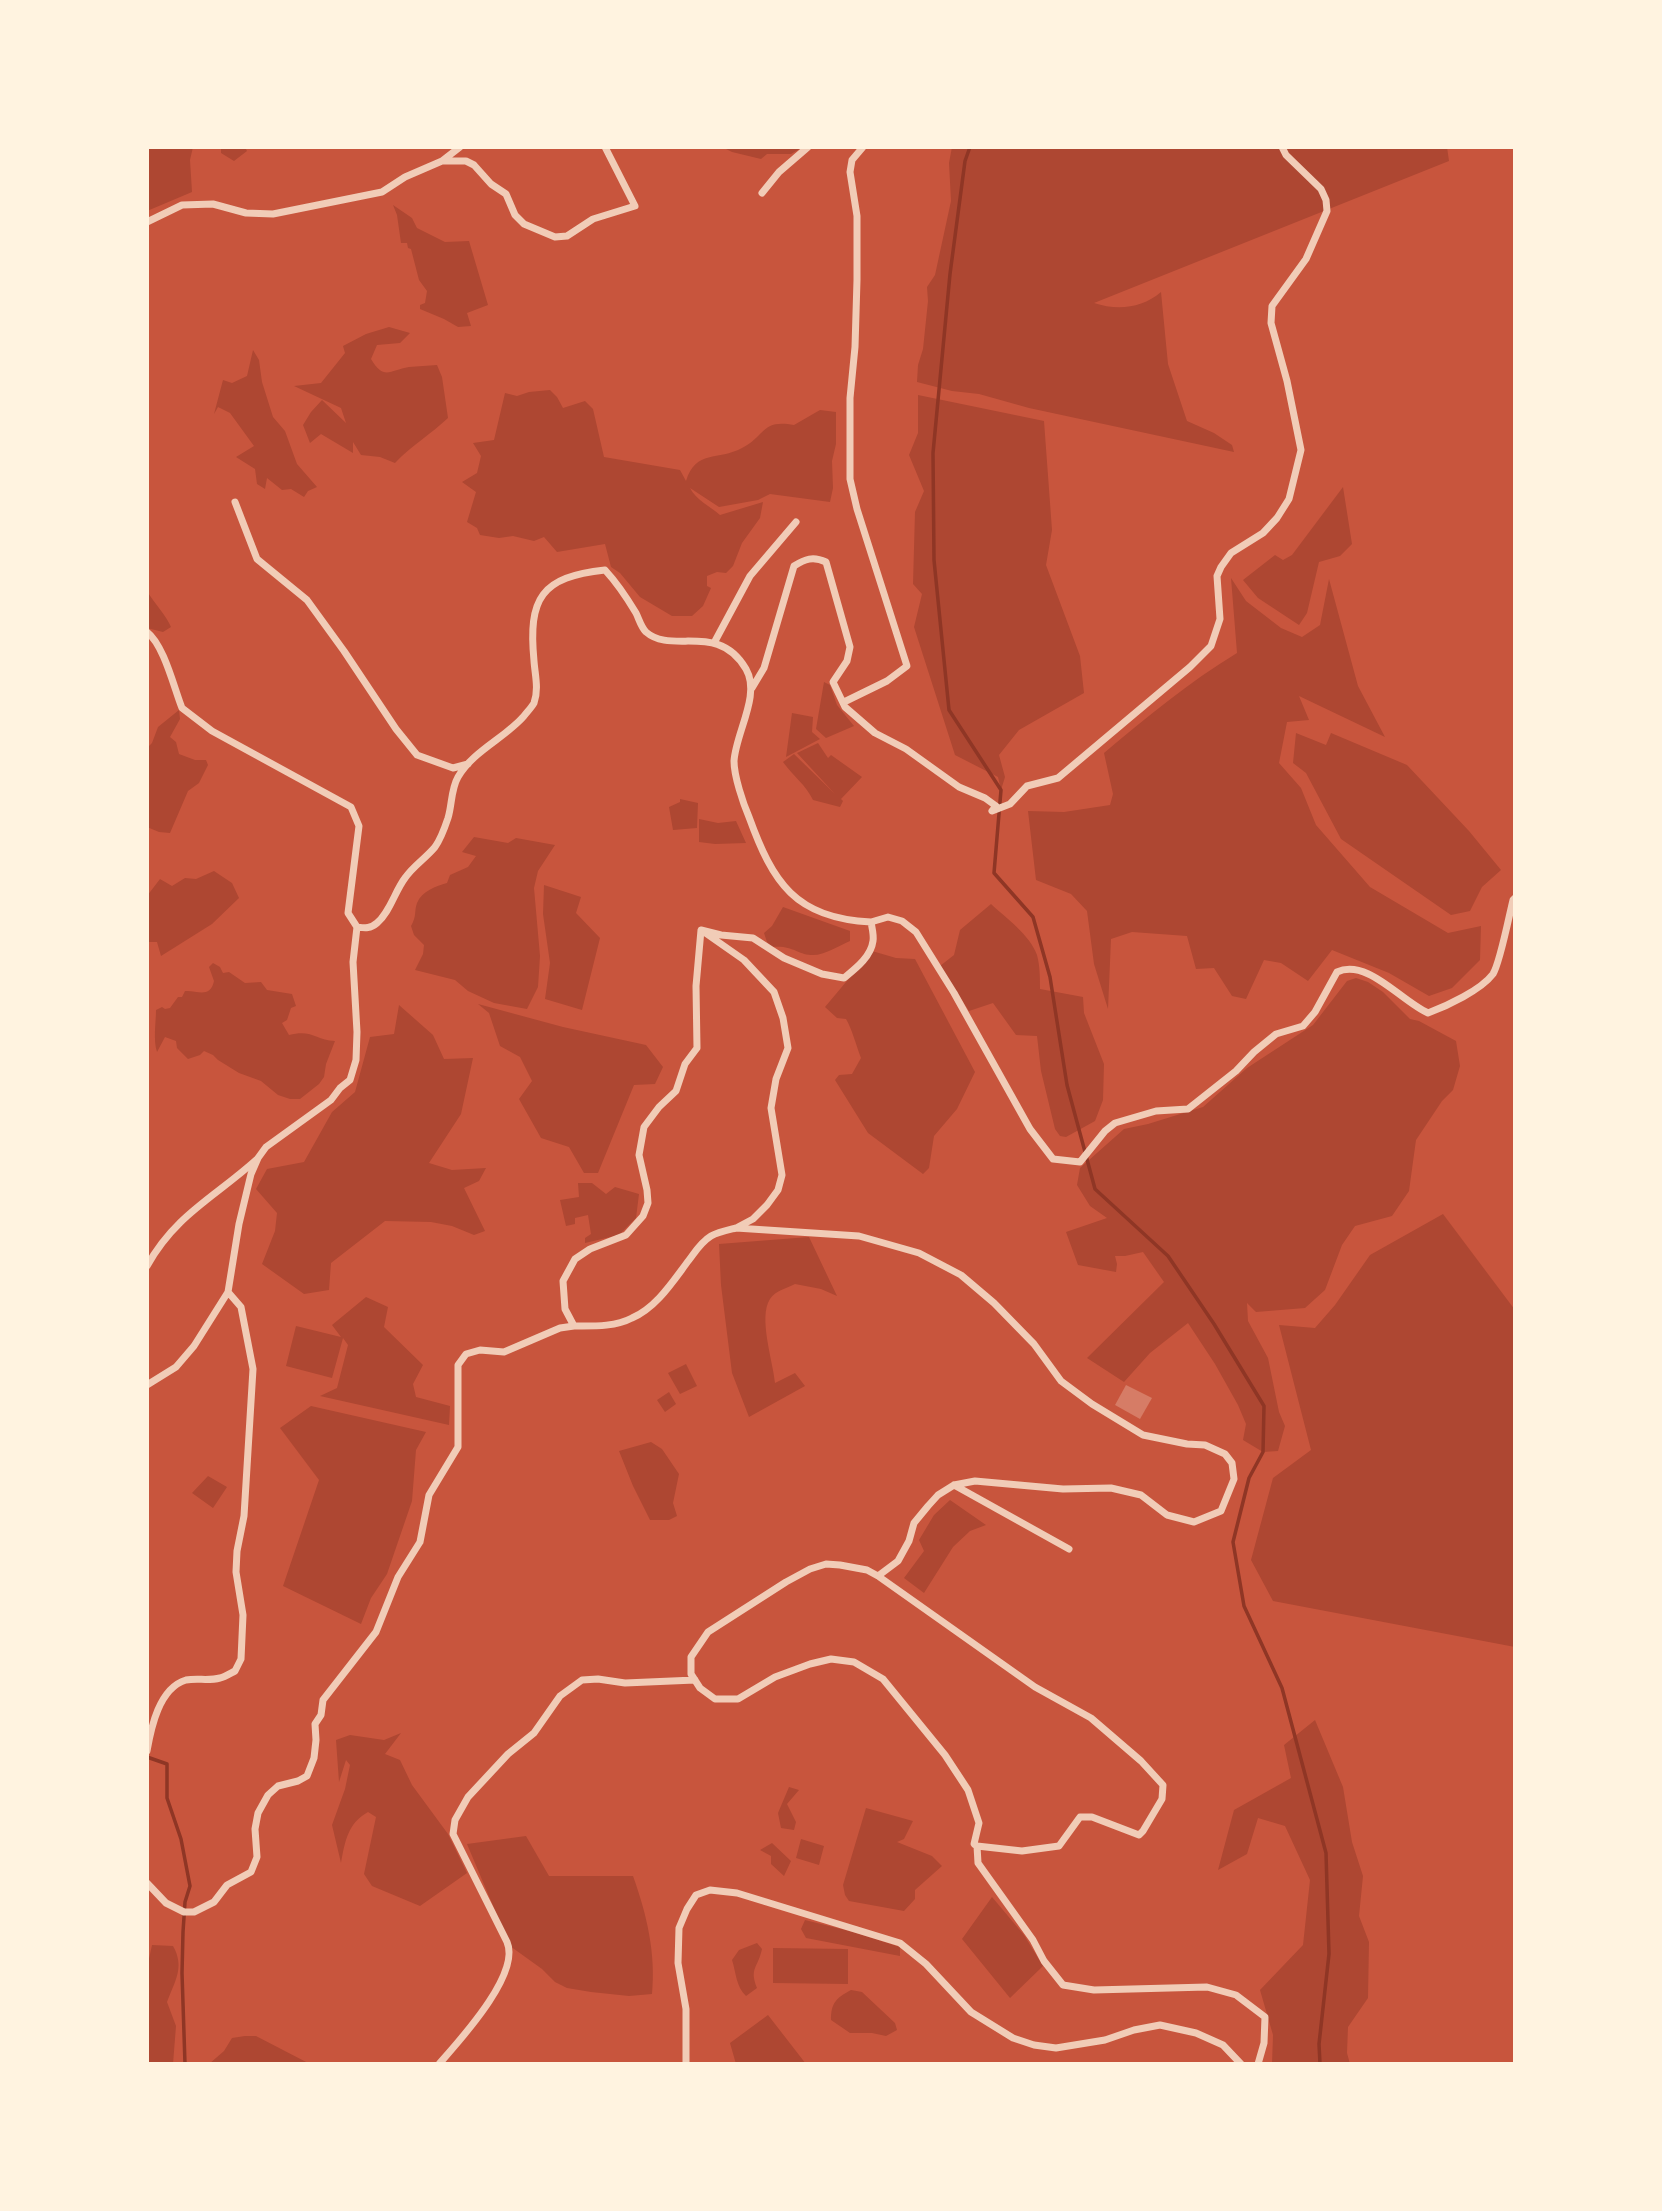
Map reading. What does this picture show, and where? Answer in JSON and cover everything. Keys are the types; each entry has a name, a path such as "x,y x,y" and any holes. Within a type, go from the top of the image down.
{"street":[{"path":"147,222 182,205 214,204 246,213 272,214 382,192 405,177 442,161 460,147"},
{"path":"442,161 458,160 474,165 491,184 506,194 515,215 524,224 560,238 593,219 635,206 605,147"},
{"path":"762,193 779,172 808,147"},
{"path":"844,702 887,681 907,666 850,479 850,398 857,280 857,216 850,172 852,160 863,147"},
{"path":"1282,147 1286,155 1321,189 1327,211 1306,259 1272,306 1271,323 1287,381 1301,450 1289,499 1277,518 1263,533 1231,552 1221,567 1217,576 1220,619 1211,646 1190,667 1058,778 1027,786 1010,804 997,810 996,806 985,798 959,787 906,749 875,733 845,707 833,682 847,661 850,647 826,562 816,557 804,560 794,566 764,668 752,688 734,762 745,807 769,865 784,888 798,902 851,921 871,922 888,917 902,921 916,932 954,993 1030,1129 1053,1158 1080,1162 1105,1130 1115,1123 1156,1111 1188,1110 1276,1034 1303,1026 1315,1012 1337,972 1355,968 1374,977 1414,1007 1428,1013 1444,1007 1482,984 1494,973 1515,898"},
{"path":"235,502 257,559 307,600 417,755 453,768 470,763"},
{"path":"713,643 750,576 796,522"},
{"path":"357,927 367,928 378,922 405,878 436,846 449,817 457,778 502,734 515,726 533,704 537,681 532,640 533,614 546,590 563,579 577,573 605,570 648,632 664,640 703,640 713,643 733,654 741,662 748,671 752,688"},
{"path":"147,632 151,634 162,654 182,708 189,715 212,731 351,807 359,826 348,913 357,927 353,962 356,1060 350,1080 331,1100 266,1147 258,1158 241,1214 228,1292 205,1329 176,1367 147,1385"},
{"path":"701,930 753,938 784,958 822,974 844,978 858,967 866,956 873,941 871,922"},
{"path":"147,1883 166,1903 184,1912 194,1912 214,1902 227,1885 251,1872 257,1857 255,1829 258,1813 268,1795 278,1786 307,1776 314,1758 316,1724 321,1715 323,1700 376,1632 398,1577 419,1542 429,1495 458,1447 458,1365 466,1354 480,1350 504,1352 561,1328 602,1326 632,1319 670,1286 701,1244 711,1236 753,1219 778,1191 782,1175 771,1108 776,1079 789,1048 783,1018 774,992 744,960 701,930"},
{"path":"574,1326 565,1308 564,1281 575,1259 590,1249 626,1235 643,1216 648,1203 639,1155 644,1127 676,1091 685,1064 696,1048 696,986 701,930"},
{"path":"147,1266 157,1247 185,1216 258,1158"},
{"path":"736,1228 859,1236 919,1253 961,1275 994,1303 1034,1344 1061,1381 1092,1404 1143,1435 1205,1445 1224,1454 1232,1463 1234,1479 1221,1511 1194,1522 1167,1515 1141,1495 1111,1489 1063,1489 975,1481 954,1485 928,1506 914,1523 909,1541 898,1561 878,1576"},
{"path":"147,1751 152,1720 172,1689 189,1679 220,1678 235,1671 241,1659 243,1615 236,1572 244,1516 253,1369 241,1307 228,1292"},
{"path":"954,1485 1069,1549"},
{"path":"977,1846 1023,1852 1059,1846 1080,1817 1092,1817 1139,1835 1162,1799 1163,1786 1141,1761 1091,1718 1035,1687 867,1570 826,1564 810,1569 708,1632 691,1657 691,1674 701,1688 715,1699 738,1699 775,1677 831,1659 854,1662 883,1679 945,1755 968,1790 979,1823 974,1844 977,1846 978,1863 1063,1985 1094,1990 1207,1987 1236,1994 1265,2017 1264,2043 1258,2064"},
{"path":"439,2064 465,2035 501,1983 510,1959 507,1942 453,1834 461,1807 508,1754 534,1733 561,1696 582,1680 598,1679 625,1683 695,1680"},
{"path":"686,2064 686,2009 678,1963 679,1928 696,1895 710,1890 737,1893 900,1943 926,1964 971,2012 1013,2038 1034,2045 1056,2048 1104,2040 1160,2025 1196,2033 1223,2045 1241,2064"}],"shaded area":[{"path":"147,147 193,147 190,160 192,192 147,211"},
{"path":"221,147 245,147 247,151 234,161 221,153"},
{"path":"722,147 803,147 791,154 767,154 761,159"},
{"path":"952,147 1447,147 1449,161 1094,303 1112,307 1138,305 1161,292 1168,364 1187,421 1214,433 1232,445 1234,452 917,382 923,349 927,287 935,275 951,201 949,163"},
{"path":"393,205 412,218 417,228 445,242 469,241 488,305 467,313 471,326 458,327 420,309 420,305 425,303 427,291 419,280 411,249 407,243 401,243"},
{"path":"389,327 410,333 400,343 377,345 371,359 384,372 437,365 442,377 448,418 395,463 380,457 361,455 353,442 353,453 321,434 310,443 303,425 322,400 346,423 341,408 294,386 321,383 345,353 343,346 366,334"},
{"path":"253,350 259,360 262,382 273,417 285,431 297,464 317,487 308,491 304,497 291,489 282,490 267,478 265,489 257,484 255,469 236,457 254,446 230,413 218,407 214,414 223,380 232,383 247,376"},
{"path":"550,390 563,408 585,401 593,409 604,457 680,470 686,481 690,471 702,460 742,448 769,426 794,425 820,410 836,412 836,444 832,461 833,488 830,502 770,494 758,500 719,507 690,488 699,499 720,515 763,502 760,518 742,543 733,566 726,573 717,572 707,576 707,586 711,588 703,606 692,616 672,616 640,597 620,573 611,567 605,544 557,552 544,537 534,541 513,536 499,538 480,535 477,528 467,522 476,492 462,482 477,473 481,456 473,443 494,440 505,393 517,396"},
{"path":"918,395 1044,421 1052,530 1046,565 1080,656 1084,693 1019,730 999,755 1005,777 1001,790 998,777 955,755 914,627 922,594 913,584 915,512 924,491 909,455 918,433"},
{"path":"1343,487 1352,544 1340,556 1319,562 1307,613 1299,625 1258,598 1243,580 1275,555 1283,560 1292,555"},
{"path":"1231,578 1246,601 1281,628 1302,637 1320,625 1329,579 1358,686 1385,737 1299,696 1309,720 1287,722 1279,763 1301,788 1316,825 1370,887 1448,933 1481,926 1480,960 1452,988 1429,996 1389,973 1332,950 1308,981 1281,963 1264,960 1246,999 1232,996 1214,968 1196,969 1187,936 1132,932 1111,939 1108,1009 1094,964 1087,911 1071,894 1036,880 1028,811 1064,812 1110,805 1113,794 1104,753 1185,688 1237,653"},
{"path":"147,591 171,627 163,632 147,628"},
{"path":"824,682 830,685 837,705 854,726 826,738 816,729"},
{"path":"179,710 180,719 170,737 176,742 179,754 195,760 206,760 208,765 199,783 188,791 170,833 159,832 147,827 147,748 152,743 158,727"},
{"path":"792,713 813,717 812,732 820,739 786,757"},
{"path":"1296,733 1326,745 1331,733 1407,765 1469,831 1501,870 1482,887 1470,911 1451,915 1341,839 1306,773 1293,763"},
{"path":"818,743 828,758 831,755 862,777 841,799 843,801 840,807 813,800 783,762 794,754 835,794 797,753"},
{"path":"680,799 698,803 697,828 673,830 669,807 680,802"},
{"path":"699,819 718,823 736,821 746,843 699,842"},
{"path":"474,837 508,843 516,838 555,845 538,871 534,888 540,956 538,987 527,1009 494,1003 468,991 455,980 415,970 423,954 424,945 414,935 411,926 417,903 426,892 447,883 450,875 468,867 476,856 462,852"},
{"path":"214,871 232,883 239,898 212,924 161,956 157,942 147,942 147,896 160,879 172,886 185,878 196,879"},
{"path":"544,885 581,897 576,913 600,938 582,1010 545,999 550,963 543,914"},
{"path":"991,904 1017,927 1034,948 1039,963 1040,989 1083,997 1084,1013 1104,1064 1103,1100 1095,1121 1066,1137 1060,1136 1055,1129 1041,1071 1037,1036 1016,1035 993,1003 969,1011 940,966 954,955 960,930"},
{"path":"783,907 850,931 850,941 816,955 785,947 772,947 764,933 772,926"},
{"path":"872,951 896,958 915,959 975,1072 957,1109 934,1136 929,1168 923,1174 868,1133 835,1080 839,1075 852,1074 861,1058 846,1019 837,1018 825,1007"},
{"path":"213,963 220,967 223,973 229,972 245,983 261,982 267,990 292,994 296,1006 291,1008 287,1020 282,1023 289,1035 303,1033 335,1041 324,1077 300,1099 278,1095 261,1081 239,1073 204,1051 188,1059 177,1048 176,1041 165,1037 157,1052 156,1010 162,1007 170,1008 185,991 209,990 214,981 209,967"},
{"path":"1356,978 1383,992 1410,1019 1456,1041 1460,1066 1453,1090 1442,1101 1416,1140 1409,1191 1392,1216 1355,1226 1342,1245 1325,1290 1305,1308 1256,1312 1247,1303 1248,1321 1268,1358 1279,1412 1285,1426 1278,1451 1263,1452 1243,1440 1246,1424 1238,1405 1188,1323 1150,1353 1124,1382 1087,1358 1164,1282 1143,1252 1115,1256 1116,1272 1078,1265 1066,1232 1107,1218 1090,1206 1077,1185 1080,1168 1124,1129 1203,1107 1247,1068 1313,1025 1347,981"},
{"path":"478,1004 563,1027 646,1045 663,1067 655,1084 634,1085 598,1173 584,1173 569,1147 541,1138 519,1099 532,1081 520,1057 500,1046 489,1013"},
{"path":"399,1005 433,1035 444,1059 473,1058 461,1114 429,1163 452,1170 486,1168 479,1181 464,1188 485,1231 474,1235 452,1226 431,1222 385,1221 331,1263 329,1290 304,1294 262,1264 275,1231 277,1213 256,1189 267,1169 304,1162 332,1112 355,1092 370,1037 394,1034"},
{"path":"578,1183 592,1183 606,1194 615,1187 639,1194 636,1218 619,1235 585,1243 585,1238 591,1234 588,1215 575,1218 575,1224 566,1226 560,1200 579,1197"},
{"path":"1443,1214 1515,1310 1515,1647 1273,1601 1251,1560 1273,1478 1311,1450 1279,1325 1315,1328 1335,1305 1370,1255"},
{"path":"809,1237 837,1296 821,1289 795,1284 772,1296 765,1317 775,1383 795,1373 805,1386 749,1417 732,1373 721,1285 719,1244"},
{"path":"366,1297 388,1307 384,1327 423,1365 413,1384 416,1397 450,1406 449,1425 320,1396 337,1388 348,1345 343,1338 332,1378 286,1366 296,1326 341,1337 332,1325"},
{"path":"686,1364 697,1386 680,1394 668,1373"},
{"path":"669,1392 676,1404 665,1412 657,1400"},
{"path":"311,1406 426,1432 416,1450 412,1501 387,1574 371,1598 361,1624 283,1586 319,1480 280,1428"},
{"path":"651,1442 662,1449 679,1474 673,1503 677,1516 669,1520 650,1520 619,1451"},
{"path":"208,1476 227,1487 213,1508 192,1493"},
{"path":"950,1500 986,1525 970,1531 953,1547 924,1593 904,1578 924,1551 919,1540 934,1515"},
{"path":"1315,1720 1343,1787 1352,1842 1363,1876 1359,1916 1369,1942 1368,1998 1348,2027 1347,2053 1350,2064 1272,2064 1273,2035 1260,1990 1303,1945 1310,1880 1285,1826 1258,1818 1247,1854 1218,1870 1234,1810 1291,1778 1284,1745"},
{"path":"401,1733 385,1754 400,1760 412,1785 448,1834 467,1873 420,1906 372,1886 364,1874 376,1817 368,1812 352,1827 341,1863 332,1825 345,1789 350,1765 346,1760 339,1782 336,1740 350,1735 384,1740"},
{"path":"789,1787 799,1790 787,1804 796,1822 794,1830 781,1828 778,1813"},
{"path":"866,1808 913,1821 904,1839 897,1842 932,1856 942,1866 915,1890 915,1899 904,1911 849,1901 845,1895 843,1885"},
{"path":"526,1836 549,1876 633,1876 649,1935 653,1964 652,1994 629,1996 567,1988 555,1982 510,1946 467,1844"},
{"path":"801,1839 824,1846 819,1865 796,1858"},
{"path":"772,1843 791,1861 784,1876 771,1864 771,1856 760,1850"},
{"path":"992,1897 1024,1935 1043,1966 1010,1998 962,1939"},
{"path":"805,1920 900,1947 900,1956 806,1938 801,1929"},
{"path":"757,1943 762,1949 754,1972 757,1988 746,1996 738,1984 732,1960 739,1950"},
{"path":"152,1945 173,1946 177,1954 178,1974 167,2002 176,2026 173,2064 147,2064 147,1968"},
{"path":"773,1948 848,1949 848,1984 773,1983"},
{"path":"851,1990 862,1992 895,2023 897,2030 886,2036 850,2033 831,2020 835,2002"},
{"path":"768,2015 806,2064 736,2064 730,2043"},
{"path":"256,2036 310,2064 209,2064 224,2051 232,2038"}],"building":[{"path":"1126,1385 1152,1398 1140,1419 1115,1405"}],"waterway":[{"path":"970,147 965,161 950,274 933,453 934,560 949,710 1001,790 994,873 1033,917 1050,977 1067,1085 1095,1189 1168,1256 1264,1406 1263,1452 1249,1478 1233,1542 1244,1606 1282,1688 1326,1853 1329,1954 1319,2044 1320,2064"},
{"path":"147,1757 167,1764 167,1798 181,1839 190,1886 185,1902 183,1932 185,2064"}]}
